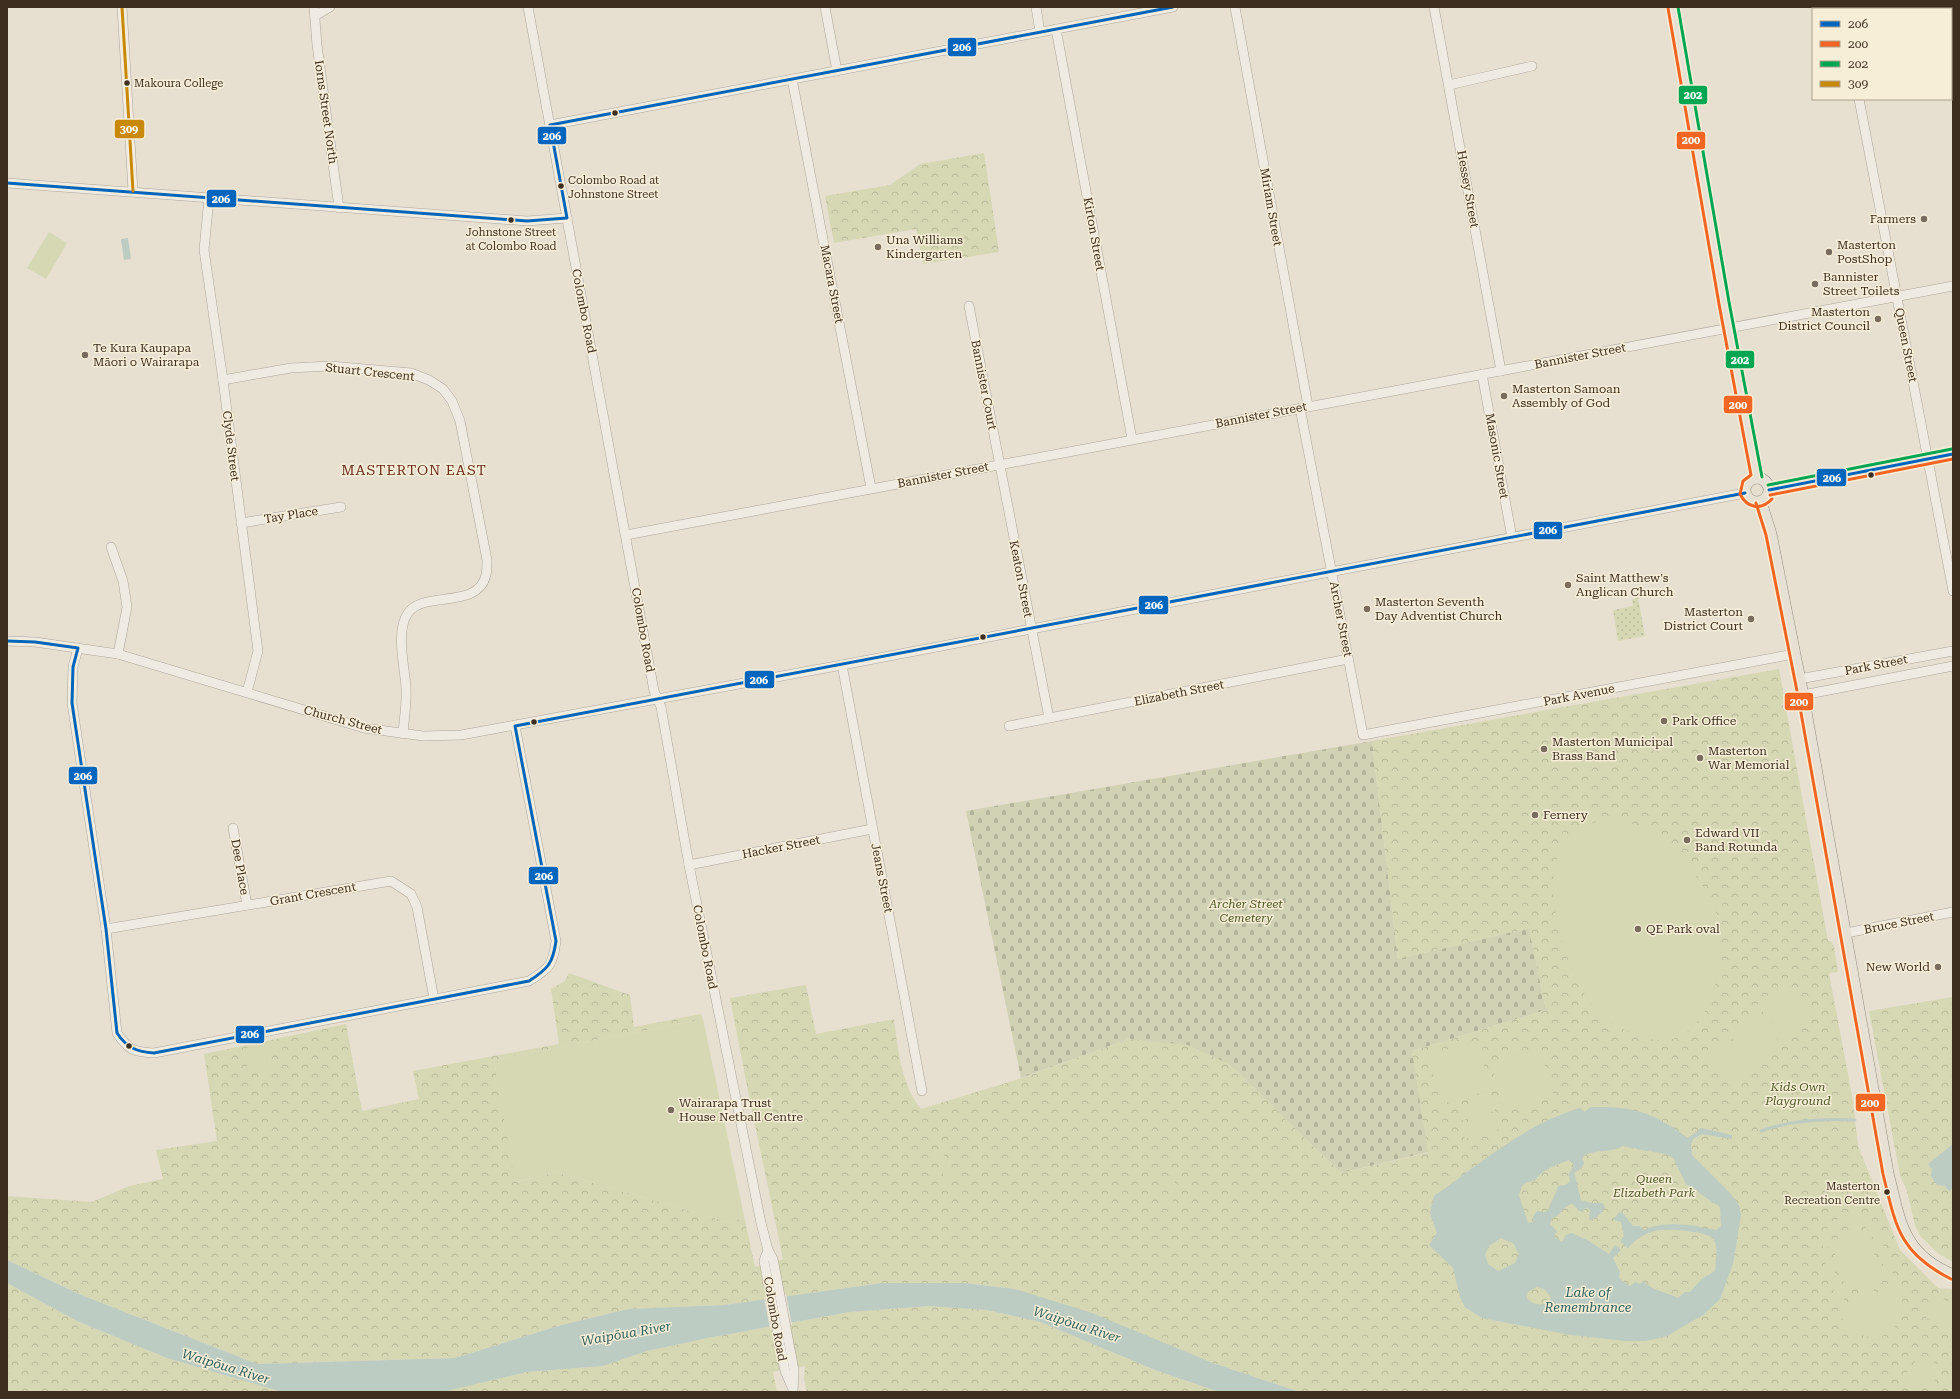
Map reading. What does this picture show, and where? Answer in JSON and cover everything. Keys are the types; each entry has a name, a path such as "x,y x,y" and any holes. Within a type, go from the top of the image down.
{"main road":[{"path":"1673,7 1728,328 1758,478"},
{"path":"1758,478 1766,482 1770,490 1769,495 1761,502 1751,501 1745,493 1747,484 1758,478"},
{"path":"1761,502 1770,534 1802,695 1888,1173 1900,1220 1907,1239 1915,1250 1933,1265 1953,1275"}],"street":[{"path":"122,7 133,191"},
{"name":"Iorns Street North","path":"330,7 314,12 339,208"},
{"name":"Colombo Road","path":"528,7 652,677 661,707 689,865 760,1223 768,1250 768,1260 792,1390"},
{"path":"825,7 837,71"},
{"path":"1036,7 1040,32"},
{"path":"550,125 1172,7"},
{"name":"Miriam Street","path":"1235,7 1304,407"},
{"name":"Hessey Street","path":"1434,7 1501,370"},
{"name":"Kirton Street","path":"1056,29 1132,440"},
{"path":"1449,85 1532,66"},
{"name":"Macara Street","path":"792,79 871,488"},
{"name":"Queen Street","path":"1858,100 1953,591"},
{"path":"7,183 133,191 339,208 527,221 567,218"},
{"name":"Clyde Street","path":"209,198 204,250 223,380 258,651 248,692"},
{"name":"Bannister Street","path":"626,535 1953,286"},
{"name":"Bannister Court","path":"969,306 1000,464"},
{"name":"Stuart Crescent","path":"223,380 291,368 330,366 411,373 429,380 443,389 452,402 460,421 487,560 486,576 480,587 468,595 420,605 408,612 403,624 402,638 406,690 403,734"},
{"name":"Masonic Street","path":"1482,374 1512,538"},
{"name":"Archer Street","path":"1304,407 1332,573 1363,735"},
{"path":"1770,490 1953,454"},
{"name":"Keaton Street","path":"1000,464 1030,629 1049,718"},
{"name":"Church Street","path":"7,641 35,642 118,654 364,728 423,736 461,735 1332,573 1745,493"},
{"name":"Tay Place","path":"241,523 340,507"},
{"path":"112,547 123,581 127,607 118,654"},
{"path":"78,648 73,667 72,703 106,929 117,1032 124,1044 137,1052 154,1053 529,981 546,971 554,957 556,941 515,726"},
{"name":"Park Street","path":"1799,680 1953,651"},
{"name":"Park Avenue","path":"1363,735 1794,654"},
{"name":"Elizabeth Street","path":"1009,726 1348,659"},
{"name":"Jeans Street","path":"842,665 922,1091"},
{"name":"Park Street","path":"1802,695 1953,666"},
{"name":"Dee Place","path":"233,828 248,905"},
{"name":"Hacker Street","path":"689,865 872,829"},
{"name":"Grant Crescent","path":"106,929 391,881 411,894 417,907 434,999"},
{"name":"Bruce Street","path":"1846,933 1953,912"}],"green space":[{"path":"984,153 999,252 923,264 916,229 834,243 825,196 890,185 920,164"},
{"path":"49,232 67,243 46,279 27,268"},
{"path":"1638,597 1645,636 1618,641 1613,610 1633,606 1632,600"},
{"name":"Queen Elizabeth Park","path":"1779,669 1828,941 1831,941 1834,946 1838,972 1829,973 1853,1101 1858,1146 1900,1250 1938,1288 1953,1289 1953,1392 1300,1392 1213,1363 1015,1289 965,1283 882,1283 724,1305 628,1309 558,1326 455,1358 257,1364 79,1294 7,1260 7,1196 92,1202 129,1186 163,1179 156,1150 217,1141 204,1054 346,1024 362,1111 419,1099 413,1071 559,1044 551,989 565,981 569,973 630,995 634,1027 701,1014 703,1019 494,1060 516,1182 556,1172 731,1223 744,1216 755,1267 783,1259 730,998 806,985 816,1034 894,1019 899,1054 905,1078 914,1099 921,1109 1025,1077 1129,1039 1188,1045 1229,1064 1341,1173 1428,1153 1412,1051 1546,1010 1529,928 1398,959 1372,741"},
{"name":"Archer Street Cemetery","path":"1372,741 1398,959 1529,928 1546,1010 1412,1051 1429,1152 1341,1173 1229,1064 1129,1039 1021,1078 966,811"},
{"name":"QE Park oval","path":"1615,819 1633,824 1648,832 1673,850 1703,887 1711,900 1716,913 1720,934 1720,957 1710,1001 1696,1024 1679,1037 1673,1039 1663,1040 1642,1037 1621,1028 1603,1016 1585,994 1574,974 1558,925 1554,899 1554,875 1558,854 1568,838 1578,829 1596,822"},
{"path":"1783,982 1811,1015 1785,1037 1757,1005"},
{"path":"1953,997 1953,1262 1939,1254 1921,1237 1915,1226 1907,1191 1900,1175 1869,1011"},
{"path":"1753,1011 1780,1042 1755,1065 1727,1033"},
{"path":"703,1019 744,1216 731,1223 556,1172 515,1182 494,1060"},
{"path":"1724,1036 1752,1066 1731,1086 1703,1055"},
{"path":"1477,1041 1491,1090 1442,1104 1428,1055"},
{"path":"268,1044 273,1068 248,1072 244,1049"},
{"path":"1540,1048 1554,1097 1504,1111 1491,1062"},
{"path":"1491,1097 1495,1111 1460,1121 1457,1107"},
{"path":"1496,1115 1500,1129 1465,1139 1461,1125"},
{"path":"943,1149 952,1191 947,1192 938,1150"},
{"path":"1173,1175 1176,1175 1171,1216 1168,1216"},
{"path":"1852,1214 1868,1218 1877,1225 1902,1300 1899,1320 1896,1326 1886,1334 1873,1337 1861,1335 1853,1331 1844,1322 1840,1314 1826,1264 1823,1243 1825,1234 1830,1225 1838,1219","holes":["1846,1221 1862,1225 1869,1231 1877,1246 1890,1289 1880,1293 1874,1291 1873,1284 1879,1281 1881,1276 1868,1234 1862,1230 1834,1240 1832,1245 1846,1289 1850,1291 1858,1288 1859,1300 1853,1302 1849,1313 1828,1252 1830,1237 1834,1229"]},
{"path":"7,1283 77,1321 167,1358 282,1392 7,1392"},
{"path":"1935,1296 1953,1303 1953,1318 1949,1327 1926,1318"},
{"path":"928,1306 987,1310 1040,1322 1155,1370 1219,1392 807,1392 804,1379 805,1366 773,1372 777,1392 438,1392 527,1372 603,1366 647,1351 708,1338 850,1312"},
{"path":"1925,1359 1943,1366 1943,1370 1933,1383 1921,1389 1913,1387 1905,1375 1915,1362"}],"water":[{"path":"128,238 131,259 124,260 121,239"},
{"name":"Lake of Remembrance","path":"1590,1107 1605,1107 1642,1112 1664,1122 1688,1138 1701,1128 1732,1135 1732,1139 1702,1134 1693,1139 1691,1144 1692,1155 1730,1193 1739,1205 1741,1215 1733,1264 1720,1299 1703,1315 1667,1336 1646,1341 1626,1341 1571,1335 1482,1318 1465,1307 1460,1297 1453,1268 1429,1245 1437,1233 1430,1213 1434,1196 1522,1134 1560,1115 1580,1108 1585,1112","holes":["1623,1146 1647,1151 1650,1150 1673,1158 1686,1184 1720,1207 1721,1226 1716,1230 1680,1224 1661,1225 1643,1230 1640,1226 1633,1226 1622,1212 1618,1213 1614,1220 1621,1222 1624,1236 1620,1241 1628,1248 1643,1235 1659,1230 1693,1232 1712,1238 1716,1245 1715,1271 1702,1279 1690,1292 1685,1292 1678,1298 1655,1289 1644,1281 1640,1284 1635,1282 1630,1286 1619,1278 1620,1272 1613,1258 1621,1250 1615,1245 1609,1254 1587,1240 1572,1233 1566,1235 1562,1242 1554,1236 1557,1231 1550,1224 1552,1218 1568,1205 1574,1205 1579,1211 1583,1211 1587,1207 1590,1210 1589,1220 1592,1220 1602,1212 1605,1207 1602,1203 1591,1203 1581,1200 1574,1173 1582,1168 1584,1163 1582,1158 1586,1155","1569,1160 1574,1165 1569,1174 1570,1181 1566,1185 1558,1186 1548,1211 1537,1211 1533,1217 1533,1222 1528,1223 1519,1195 1522,1186 1527,1182 1535,1181 1537,1177 1555,1166","1501,1238 1514,1244 1519,1254 1515,1263 1498,1271 1488,1264 1485,1255 1489,1246","1537,1287 1544,1289 1551,1297 1549,1303 1535,1304 1527,1298 1528,1292"]},
{"path":"1953,1144 1953,1188 1949,1191 1945,1186 1937,1185 1931,1176 1932,1169 1928,1164"},
{"name":"Waipōua River","path":"7,1260 79,1294 257,1364 455,1358 558,1326 628,1309 724,1305 882,1283 965,1283 1015,1289 1092,1313 1213,1363 1300,1392 1219,1392 1155,1370 1040,1322 987,1310 928,1306 850,1312 708,1338 647,1351 603,1366 527,1372 442,1392 282,1392 167,1358 77,1321 7,1283"}],"pier":[{"path":"786,1294 792,1325 770,1329 764,1297"}],"waterway":[{"path":"1761,1131 1796,1122 1831,1119 1855,1120"}],"transit line":[{"name":"309","path":"122,7 133,191"},
{"name":"206","path":"7,183 527,221 567,218 550,125 1173,7"},
{"name":"202","path":"1678,7 1729,302 1762,477"},
{"name":"200","path":"1668,8 1719,304 1751,475 1743,481 1740,494 1746,502 1754,506 1763,505 1772,499"},
{"name":"202","path":"1768,485 1952,449"},
{"name":"206","path":"1769,490 1953,454"},
{"name":"200","path":"1770,495 1953,459"},
{"name":"206","path":"7,641 35,642 78,648 73,667 72,703 106,929 117,1033 129,1046 142,1052 154,1053 529,981 541,973 551,960 556,941 515,726 1745,493"},
{"name":"200","path":"1756,503 1766,535 1798,696 1883,1174 1892,1209 1902,1237 1920,1259 1951,1279"}],"place":[{"name":"Makoura College","path":"127,83"},
{"name":"Colombo Road at Johnstone Street","path":"561,186"},
{"name":"Farmers","path":"1924,219"},
{"name":"Johnstone Street at Colombo Road","path":"511,220"},
{"name":"Una Williams Kindergarten","path":"878,247"},
{"name":"Masterton PostShop","path":"1829,252"},
{"name":"Bannister Street Toilets","path":"1815,284"},
{"name":"Masterton District Council","path":"1878,319"},
{"name":"Te Kura Kaupapa Māori o Wairarapa","path":"85,355"},
{"name":"Masterton Samoan Assembly of God","path":"1504,396"},
{"name":"Saint Matthew's Anglican Church","path":"1568,585"},
{"name":"Masterton Seventh Day Adventist Church","path":"1367,609"},
{"name":"Masterton District Court","path":"1751,619"},
{"name":"Park Office","path":"1664,721"},
{"name":"Masterton Municipal Brass Band","path":"1544,749"},
{"name":"Masterton War Memorial","path":"1700,758"},
{"name":"Fernery","path":"1535,815"},
{"name":"Edward VII Band Rotunda","path":"1687,840"},
{"name":"QE Park oval","path":"1638,929"},
{"name":"New World","path":"1938,967"},
{"name":"Wairarapa Trust House Netball Centre","path":"671,1110"},
{"name":"Masterton Recreation Centre","path":"1887,1192"}],"district":[{"name":"MASTERTON EAST","path":"414,470"}],"park label":[{"name":"Kids Own Playground","path":"1798,1094"}]}
